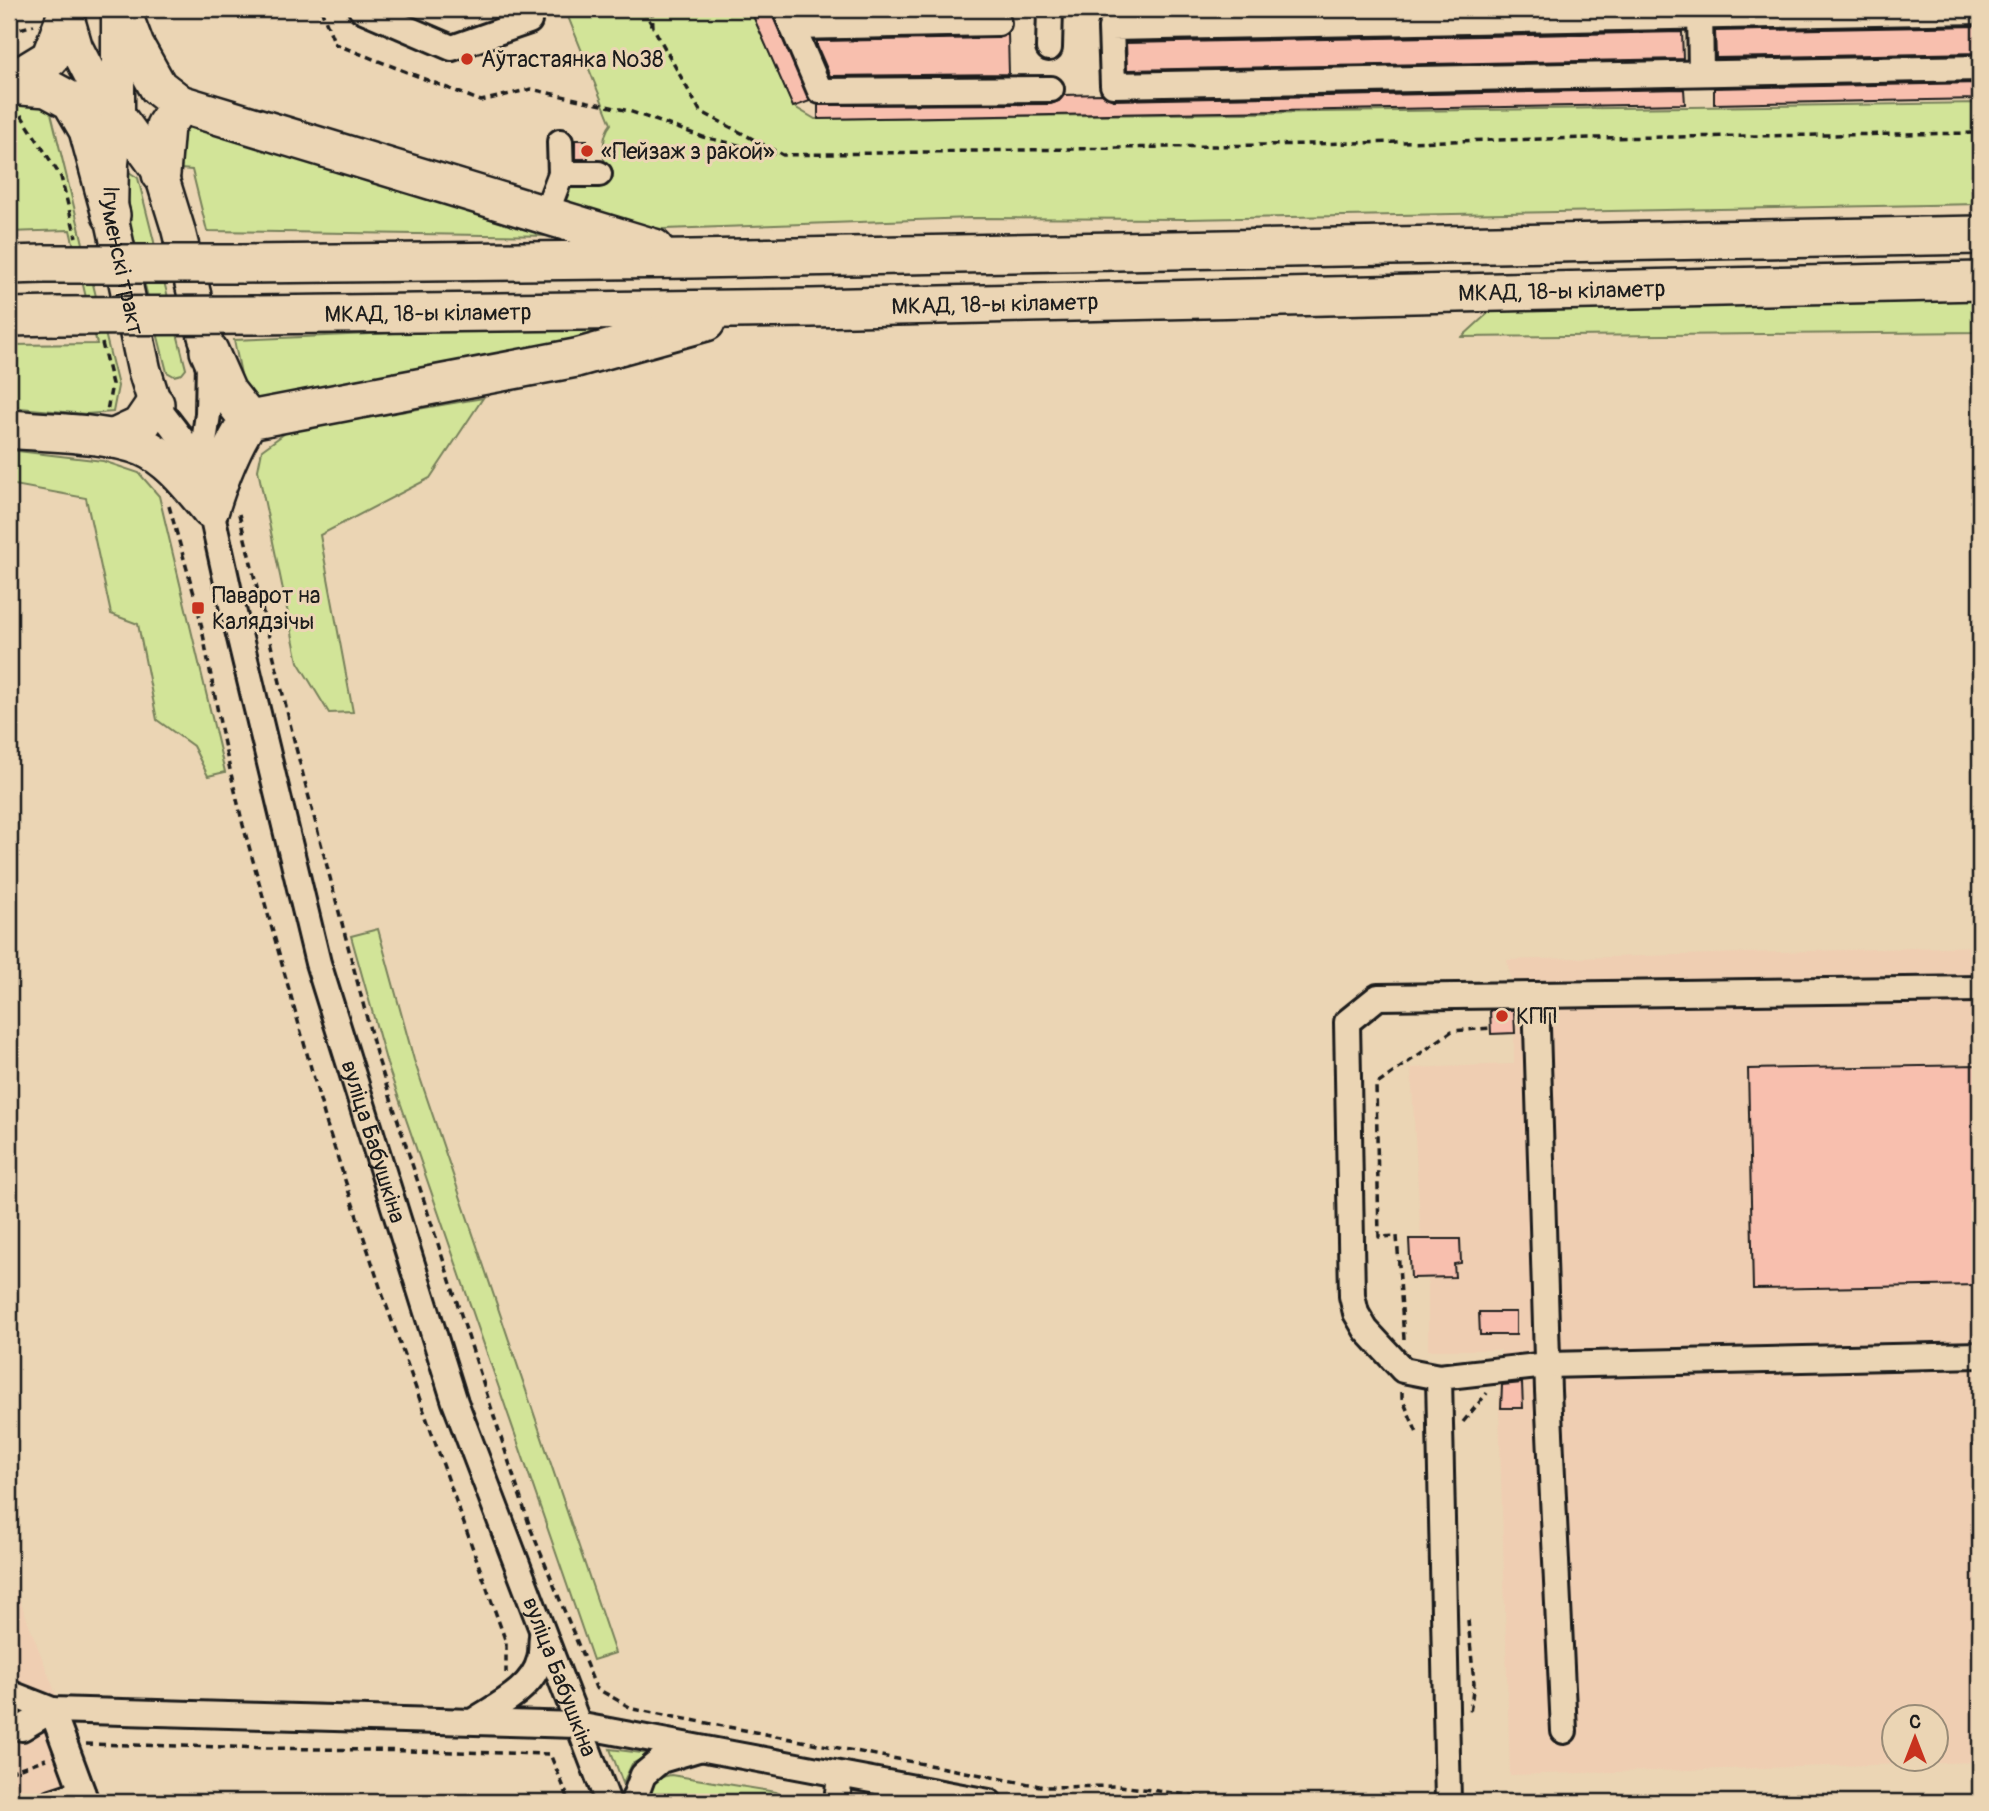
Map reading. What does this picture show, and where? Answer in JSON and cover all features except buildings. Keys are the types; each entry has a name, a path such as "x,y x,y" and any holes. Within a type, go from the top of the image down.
{"highway":[{"path":"119,9 135,46 159,88 180,104 692,259"},
{"path":"9,84 50,58 58,16"},
{"path":"9,84 47,88 71,100 88,130 111,215"},
{"path":"161,174 165,126 180,104"},
{"path":"26,264 692,259 1980,235"},
{"name":"МКАД, 18-ы кіламетр","path":"9,317 811,308 1980,281"},
{"path":"225,512 220,478 237,438 249,419 576,358 710,321 811,308"},
{"path":"209,351 227,392 249,419"},
{"path":"112,439 140,426 155,404"},
{"path":"9,429 112,439 145,448 225,512"}],"main road":[{"name":"Ігуменскі тракт","path":"119,9 118,116 112,163 111,215 144,369 155,404"},
{"name":"Ігуменскі тракт","path":"58,16 93,80 161,174 209,351"}],"street":[{"path":"361,9 452,48 529,21 523,9"},
{"path":"1049,9 1049,48"},
{"path":"1980,11 1700,13 1111,28 1113,85 1980,68"},
{"path":"1700,13 1700,74"},
{"path":"998,23 789,18 820,91 1051,89"},
{"path":"545,216 561,174 560,142"},
{"path":"561,174 598,174"},
{"name":"вуліца Бабушкіна","path":"201,464 208,414 209,351"},
{"name":"вуліца Бабушкіна","path":"155,404 201,464 225,512 318,963 455,1402 608,1802"},
{"path":"1980,989 1378,997 1347,1022 1352,1296 1356,1313 1366,1330 1403,1370 1439,1377 1547,1365 1980,1355"},
{"path":"1536,995 1547,1365 1564,1731"},
{"path":"1439,1377 1448,1802"},
{"path":"475,1720 532,1678 541,1659 542,1632"},
{"path":"9,1693 52,1710 577,1725 989,1802"},
{"path":"22,1728 52,1710"},
{"path":"52,1710 84,1797 52,1802"},
{"path":"633,1802 643,1775 661,1760 702,1748"},
{"path":"837,1802 840,1775"}],"path":[{"path":"321,9 335,44 481,100 531,89 629,111 703,137 783,155 1980,133"},
{"path":"643,9 700,111 783,155"},
{"path":"652,9 653,27"},
{"path":"9,32 58,16"},
{"path":"225,512 296,748 376,1053 530,1527 596,1688 633,1709 1045,1787 1120,1786 1242,1802"},
{"path":"181,554 200,621 243,825 291,1002 327,1125 382,1293 506,1642 505,1676"},
{"path":"1404,1345 1398,1236 1379,1237 1376,1085 1452,1031 1491,1028"},
{"path":"9,1772 87,1744 550,1754 570,1802"}],"shaded area":[{"path":"1980,946 1980,1762 1951,1763 1951,1702 1881,1702 1881,1765 1510,1775 1499,1409 1500,1350 1428,1350 1428,1278 1411,1278 1409,1239 1421,1239 1411,1068 1514,1064 1514,996 1507,960"},
{"path":"9,1572 97,1801 98,1802 9,1802"}],"green space":[{"path":"565,9 750,9 793,106 815,119 1980,103 1980,204 1188,219 971,218 641,228 569,212 562,200 564,192 572,182 606,180 604,143 611,124"},
{"path":"21,96 50,109 118,386 113,412 86,414 9,407 9,345 97,344 70,230 9,232 9,99"},
{"path":"180,120 558,236 207,231 192,170 180,169 172,135"},
{"path":"129,172 138,178 186,369 182,374 174,376 167,372 119,183 121,175"},
{"path":"1980,299 1980,332 1462,337 1497,305"},
{"path":"667,321 537,354 255,403 243,384 234,340"},
{"path":"483,398 430,478 320,535 353,712 329,713 298,662 258,470 262,450 288,431"},
{"path":"9,450 103,461 139,473 159,496 225,772 208,776 193,746 157,720 138,624 111,614 86,498 9,484"},
{"path":"378,929 414,1060 615,1653 593,1660 387,1064 351,936"},
{"path":"610,1749 650,1754 632,1764 623,1783"},
{"path":"671,1775 776,1792 793,1802 641,1802 651,1783"}],"place":[{"name":"Аўтастаянка №38","path":"467,59"},
{"name":"«Пейзаж з ракой»","path":"587,151"},
{"name":"Паварот на Калядзічы","path":"198,608"},
{"name":"КПП","path":"1502,1016"}]}
